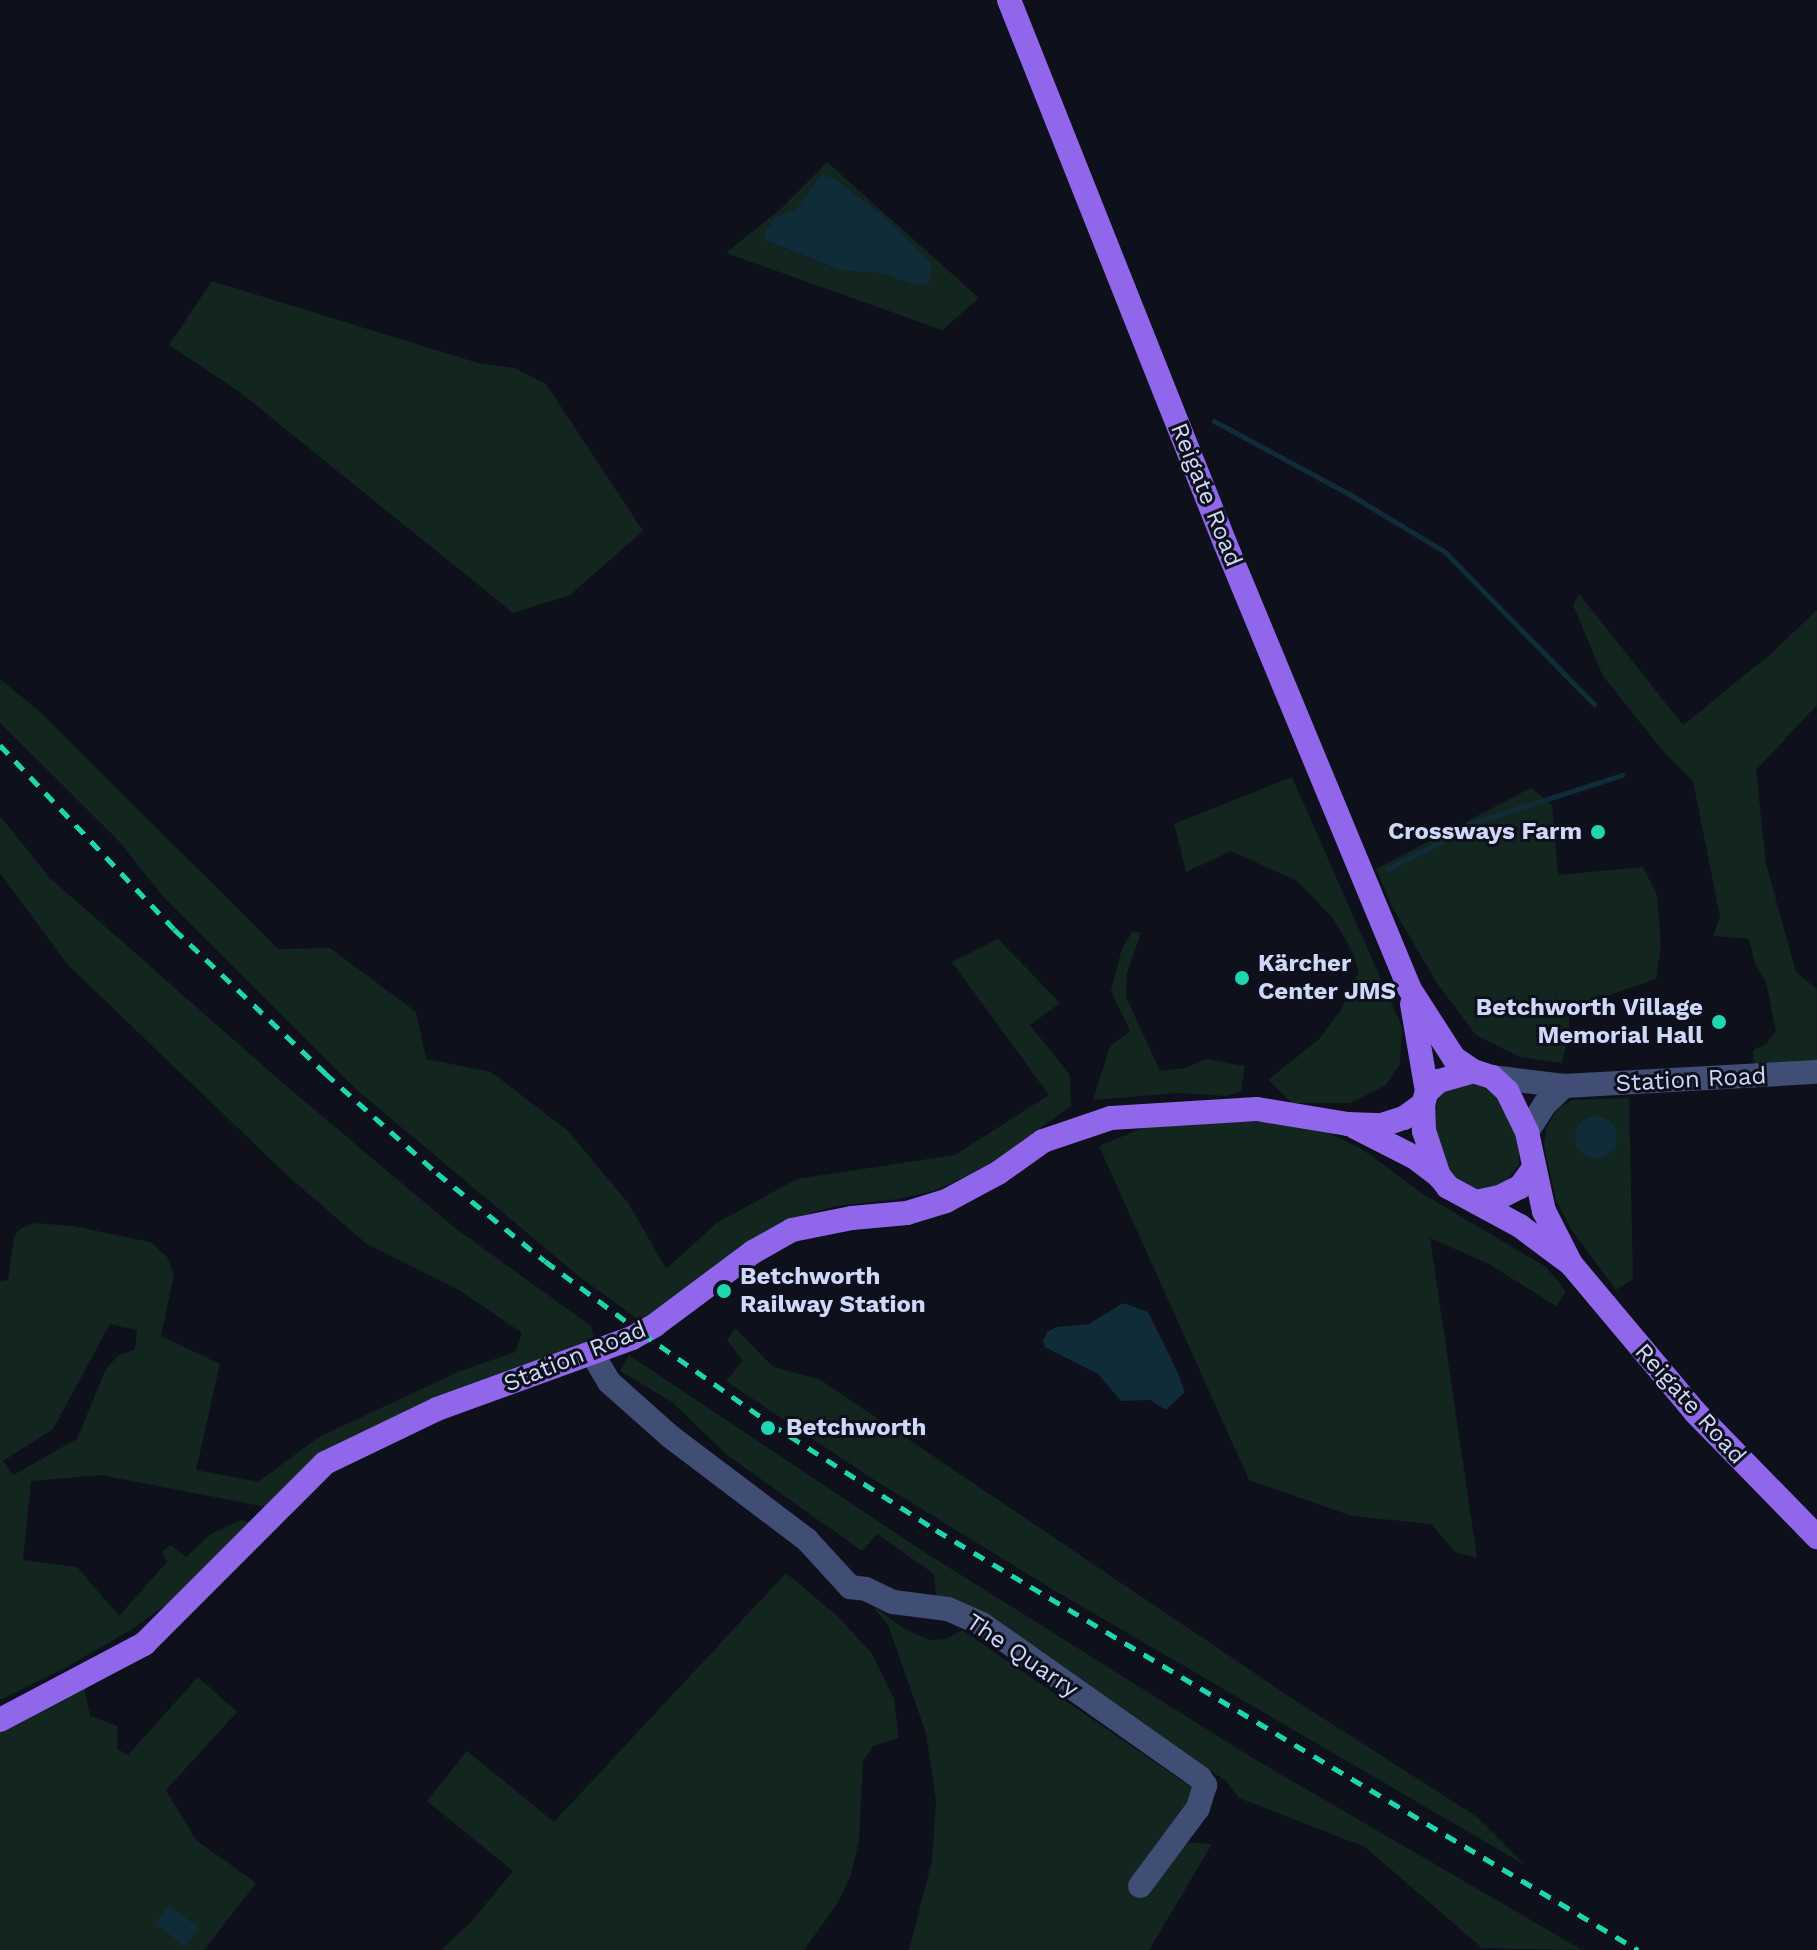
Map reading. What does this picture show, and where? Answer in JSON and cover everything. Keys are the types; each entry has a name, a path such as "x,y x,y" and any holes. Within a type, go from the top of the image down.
{"main road":[{"name":"Reigate Road","path":"1009,0 1231,557 1409,988 1454,1058 1482,1074"},
{"name":"Reigate Road","path":"1409,988 1425,1098"},
{"path":"1482,1074 1507,1091 1527,1132 1533,1169 1520,1187 1500,1197 1476,1202 1448,1187 1439,1176 1424,1131 1425,1098 1439,1081 1482,1074"},
{"name":"Station Road","path":"0,1720 144,1644 325,1463 437,1409 593,1355 655,1325 740,1261 792,1230 852,1218 907,1213 946,1201 998,1173 1043,1141 1111,1118 1257,1109 1348,1124 1382,1125 1404,1118 1425,1098"},
{"name":"Station Road","path":"1348,1124 1414,1157 1439,1176"},
{"name":"Reigate Road","path":"1533,1169 1544,1211 1571,1264 1695,1412 1817,1537"},
{"name":"Reigate Road","path":"1476,1202 1520,1226 1571,1264"}],"street":[{"name":"Station Road","path":"1482,1074 1564,1086 1817,1072"},
{"path":"1527,1132 1545,1104 1564,1086"},
{"name":"The Quarry","path":"593,1355 609,1382 671,1437 744,1489 807,1540 850,1587 866,1589 893,1602 948,1609 982,1624 1200,1778 1205,1785 1198,1808 1140,1886"}],"green space":[{"path":"827,162 979,298 942,330 726,253 784,206","holes":["835,179 884,216 931,265 917,286 884,274 840,270 767,241 776,218 796,209"]},
{"path":"212,281 478,363 515,368 546,384 643,531 570,595 513,613 241,393 169,345"},
{"path":"1579,594 1683,725 1772,653 1817,610 1817,705 1756,770 1766,864 1796,972 1817,989 1817,1064 1754,1070 1753,1050 1766,1044 1776,1031 1766,982 1755,964 1749,939 1713,936 1720,917 1693,781 1662,750 1603,676 1573,605"},
{"path":"0,679 38,710 278,949 330,948 416,1012 426,1059 491,1072 567,1130 629,1204 666,1269 717,1223 797,1179 955,1155 1049,1095 952,962 998,939 1060,1003 1030,1025 1070,1075 1071,1106 981,1170 933,1191 898,1199 836,1206 794,1218 661,1313 639,1320 581,1278 357,1090 161,894 118,840 0,723"},
{"path":"1292,777 1402,1027 1400,1064 1386,1085 1351,1103 1292,1103 1268,1080 1319,1039 1341,1010 1359,972 1351,949 1332,917 1297,881 1231,851 1186,872 1174,824"},
{"path":"1531,788 1552,805 1558,875 1643,867 1657,895 1661,946 1656,979 1569,1009 1569,1032 1562,1063 1520,1057 1476,1035 1437,983 1391,905 1376,869"},
{"path":"0,816 50,878 278,1079 455,1228 591,1326 596,1347 434,1403 267,1507 101,1475 31,1481 23,1560 77,1567 119,1616 167,1562 162,1552 170,1545 186,1557 211,1534 241,1520 251,1523 170,1602 132,1629 67,1667 0,1700 0,1281 8,1280 14,1237 20,1229 34,1223 73,1226 150,1242 167,1257 174,1274 161,1336 220,1364 196,1470 258,1482 319,1437 458,1372 515,1352 522,1333 459,1290 367,1244 289,1177 67,964 0,873","holes":["110,1324 137,1330 135,1349 117,1356 105,1371 77,1439 13,1475 3,1461 53,1429"]},
{"path":"1133,931 1141,933 1127,973 1126,997 1160,1071 1186,1068 1206,1059 1245,1066 1241,1091 1226,1096 1178,1093 1093,1100 1110,1046 1130,1031 1111,991 1122,948"},
{"path":"1458,1084 1476,1084 1493,1092 1509,1115 1519,1141 1519,1165 1505,1182 1483,1190 1460,1184 1449,1172 1435,1130 1435,1108 1443,1090"},
{"path":"1629,1098 1633,1279 1616,1290 1571,1229 1556,1200 1544,1146 1546,1128 1559,1107 1573,1100"},
{"path":"1158,1122 1267,1122 1316,1127 1362,1149 1423,1194 1546,1267 1566,1291 1556,1306 1489,1264 1430,1238 1477,1558 1455,1552 1431,1524 1352,1516 1249,1480 1099,1146"},
{"path":"735,1328 773,1367 819,1379 1290,1697 1477,1817 1525,1865 1052,1589 873,1479 726,1381 743,1361 727,1340"},
{"path":"629,1355 921,1550 1251,1757 1582,1950 1482,1948 1365,1847 1239,1798 1226,1781 1058,1670 936,1596 934,1574 877,1534 862,1551 727,1455 672,1402 620,1371"},
{"path":"786,1573 837,1616 871,1652 894,1699 899,1738 873,1746 863,1761 859,1841 851,1875 837,1904 804,1950 441,1950 472,1921 513,1871 427,1801 467,1751 554,1822"},
{"path":"872,1605 905,1629 930,1640 946,1639 962,1630 1197,1791 1182,1842 1212,1844 1149,1950 909,1950 932,1861 936,1801 926,1733 888,1625"},
{"path":"198,1677 237,1712 166,1790 196,1840 256,1883 204,1950 0,1950 0,1725 84,1686 90,1716 118,1726 117,1749 128,1755"}],"water":[{"path":"822,174 835,179 884,216 932,265 929,283 917,286 884,274 840,270 767,241 764,234 776,217 796,209"},
{"path":"1596,1116 1611,1122 1617,1137 1611,1152 1596,1158 1581,1152 1575,1137 1581,1122"},
{"path":"1123,1303 1148,1312 1178,1373 1185,1392 1166,1410 1150,1400 1121,1401 1098,1374 1045,1347 1043,1341 1047,1332 1057,1327 1089,1324"},
{"path":"168,1906 199,1927 185,1946 155,1924"}],"waterway":[{"path":"1214,421 1349,494 1445,552 1594,704"},
{"path":"1469,824 1622,775"},
{"path":"1388,869 1456,834"}],"railway":[{"path":"0,745 174,929 325,1073 437,1173 545,1261 642,1333 771,1424 936,1530 1638,1950"}],"place":[{"name":"Crossways Farm","path":"1598,832"},
{"name":"Kärcher Center JMS","path":"1242,978"},
{"name":"Betchworth Village Memorial Hall","path":"1719,1022"},
{"name":"Betchworth Railway Station","path":"724,1291"},
{"name":"Betchworth","path":"768,1428"}]}
